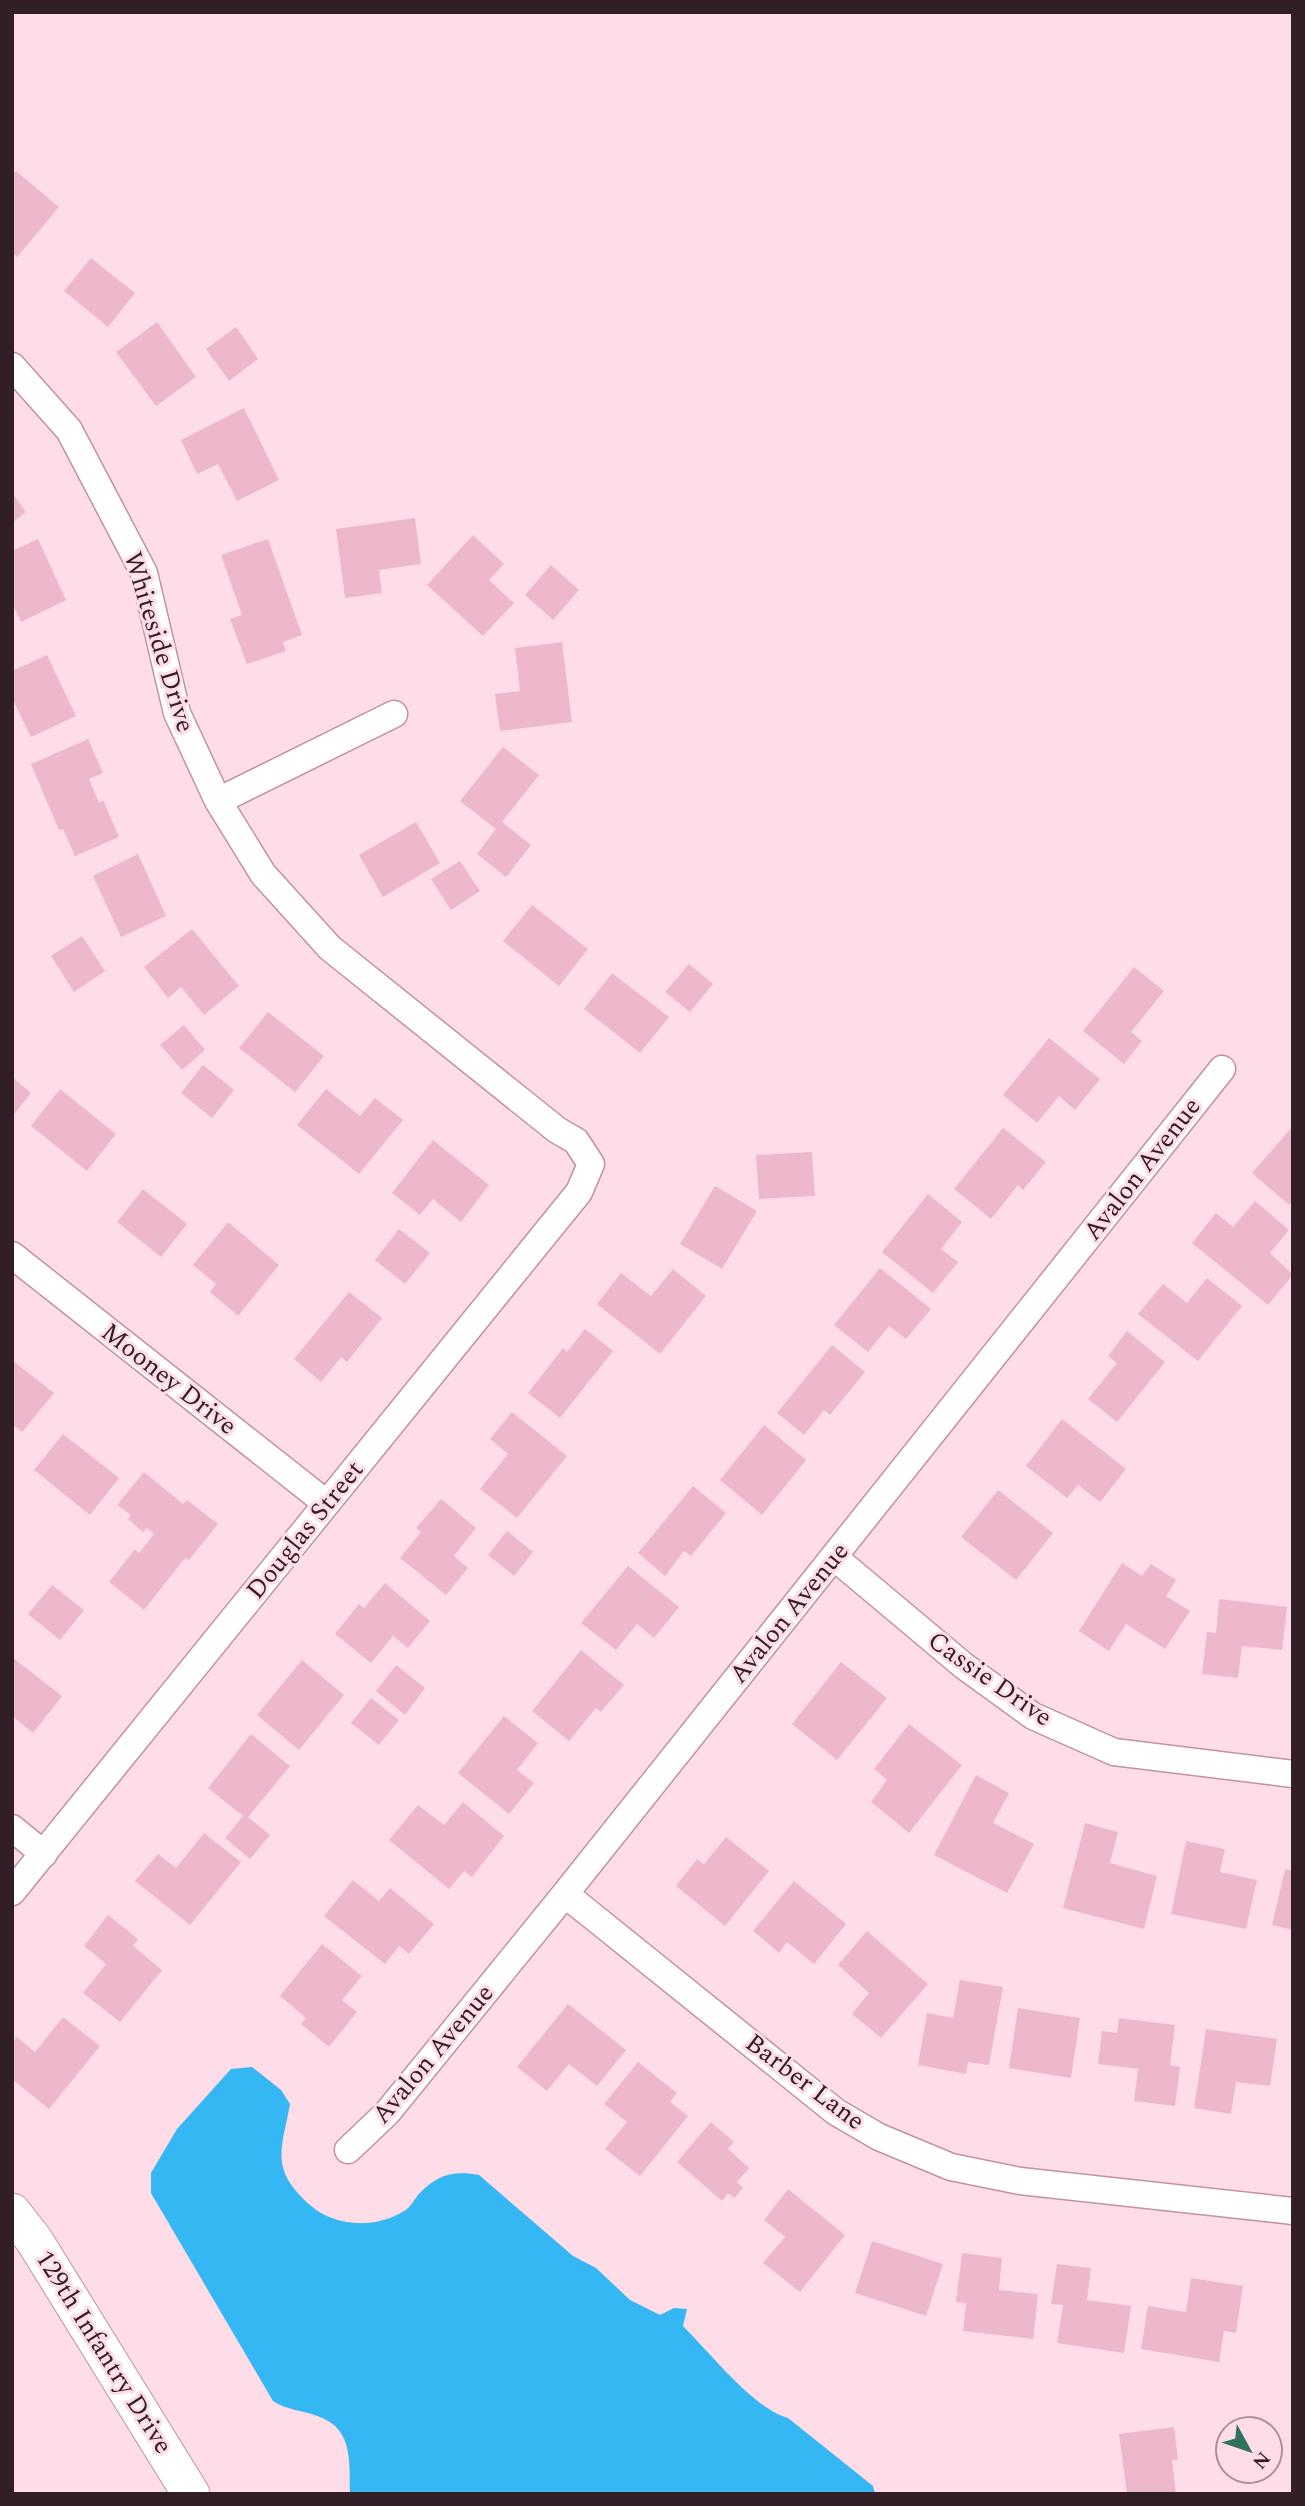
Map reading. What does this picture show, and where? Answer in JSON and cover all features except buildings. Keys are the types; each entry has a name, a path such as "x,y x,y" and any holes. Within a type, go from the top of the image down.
{"street":[{"name":"Whiteside Drive","path":"12,366 69,430 144,573 177,713 218,801 263,874 330,948 557,1130 576,1141 591,1164"},
{"path":"218,801 394,714"},
{"name":"Avalon Avenue","path":"348,2150 387,2113 565,1894 1222,1069"},
{"name":"Douglas Street","path":"12,1892 579,1192 591,1164"},
{"name":"Mooney Drive","path":"12,1255 326,1503"},
{"name":"Cassie Drive","path":"834,1557 964,1666 1033,1716 1114,1752 1293,1774"},
{"path":"12,1828 44,1854"},
{"name":"Barber Lane","path":"565,1894 836,2112 879,2137 951,2167 1020,2181 1293,2211"},
{"name":"129th Infantry Drive","path":"12,2213 34,2239 191,2494"}],"water":[{"path":"252,2067 281,2090 290,2104 282,2148 284,2170 297,2192 320,2212 331,2218 356,2223 381,2221 406,2210 425,2188 438,2179 461,2173 479,2175 573,2256 596,2268 630,2300 660,2315 674,2308 687,2309 683,2326 733,2379 761,2404 788,2418 873,2486 875,2494 350,2494 349,2460 339,2430 320,2417 284,2407 273,2401 151,2193 151,2173 177,2129 231,2069"}]}
